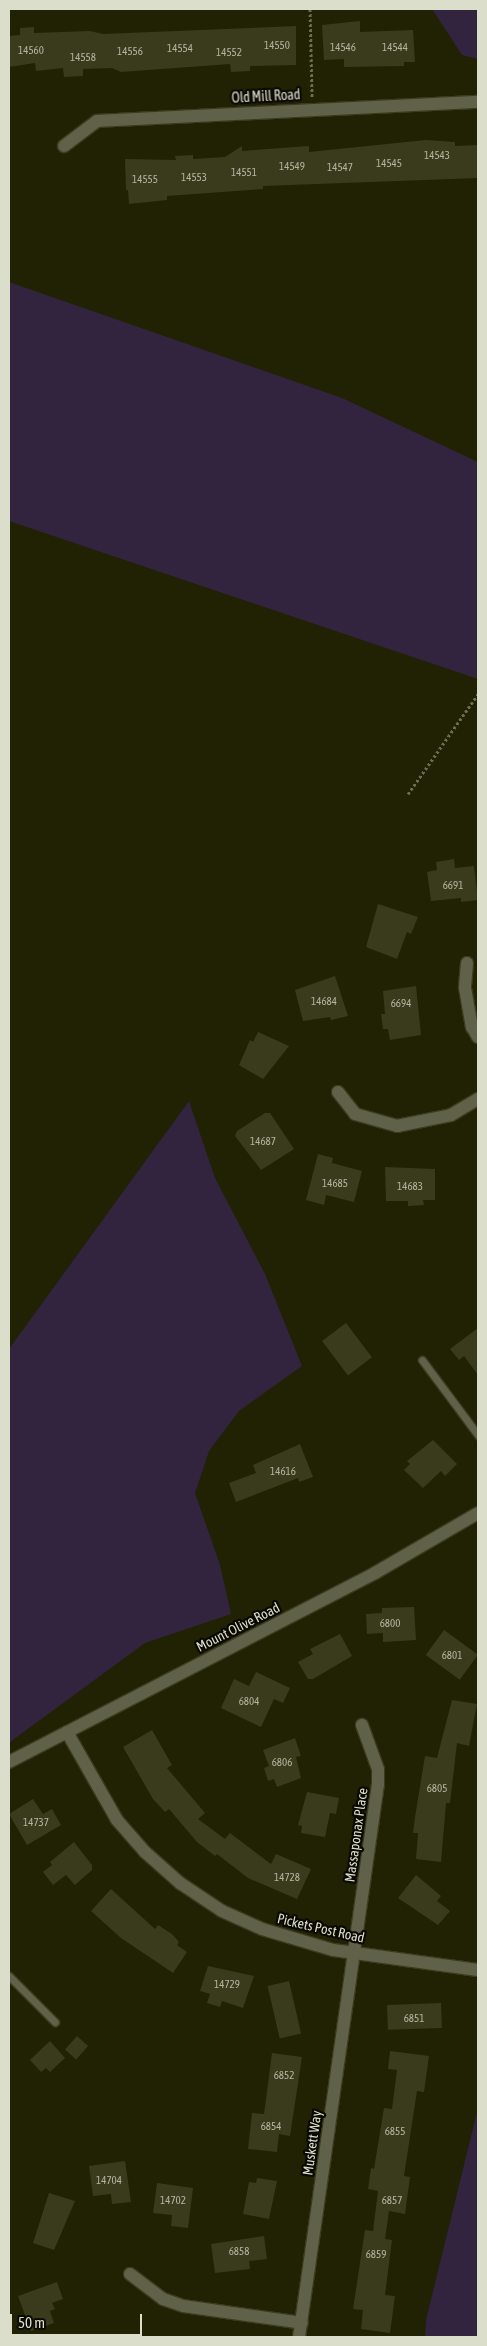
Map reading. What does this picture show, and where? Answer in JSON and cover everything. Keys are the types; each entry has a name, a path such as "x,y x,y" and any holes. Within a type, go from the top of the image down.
{"street":[{"name":"Old Mill Road","path":"64,146 97,121 312,108 478,102"},
{"path":"467,963 465,988 472,1027 478,1037"},
{"path":"338,1092 355,1114 397,1126 451,1116 478,1099"},
{"name":"Mount Olive Road","path":"9,1762 375,1573 478,1513"},
{"name":"Massaponax Place","path":"354,1952 378,1784 378,1769 362,1725"},
{"name":"Pickets Post Road","path":"67,1732 117,1820 145,1852 180,1883 222,1911 262,1930 354,1952 478,1970"},
{"name":"Muskett Way","path":"299,2337 354,1952"},
{"path":"130,2274 163,2299 183,2306 302,2323"}],"lane":[{"path":"422,1360 478,1435"},
{"path":"9,1976 55,2022"}],"path":[{"path":"310,9 312,108"},
{"path":"408,794 478,694"}],"shaded area":[{"path":"432,9 478,9 478,59 462,55"},
{"path":"9,282 342,398 478,462 478,679 9,521"},
{"path":"189,1101 215,1178 265,1274 302,1366 239,1411 209,1451 195,1493 220,1565 231,1614 145,1643 10,1742 9,1349"},
{"path":"478,2108 478,2337 425,2337 426,2320"}],"building":[{"path":"360,21 360,32 413,30 415,62 404,62 404,66 344,67 344,59 324,60 322,25"},
{"path":"296,26 296,65 250,66 250,71 231,72 230,64 121,72 112,68 83,69 83,76 64,77 63,68 36,71 35,63 9,67 9,36 20,35 20,28 34,27 34,33 90,31 103,34"},
{"path":"426,140 455,142 455,146 478,145 478,178 263,186 263,189 167,196 167,200 129,204 128,190 126,190 125,159 176,160 175,156 193,155 193,159 225,157 242,146 242,151 309,146 309,152"},
{"path":"454,859 455,868 474,866 478,900 461,902 461,898 431,901 427,872 437,870 436,862"},
{"path":"378,904 418,917 411,934 407,932 397,959 366,947"},
{"path":"335,976 348,1016 331,1020 330,1017 303,1021 295,990"},
{"path":"416,986 421,1035 390,1040 388,1029 383,1029 381,1014 385,1014 383,991"},
{"path":"258,1032 289,1046 263,1079 239,1065 250,1040 253,1042"},
{"path":"265,1113 270,1113 294,1149 261,1170 235,1136 237,1131"},
{"path":"318,1154 333,1158 332,1163 362,1171 354,1202 326,1195 324,1205 306,1200"},
{"path":"385,1167 435,1169 435,1200 423,1200 424,1205 408,1206 408,1201 386,1201"},
{"path":"346,1323 372,1357 348,1375 322,1341"},
{"path":"478,1328 478,1375 464,1356 459,1360 450,1349"},
{"path":"433,1440 457,1464 445,1476 441,1471 423,1488 404,1470 410,1464 407,1461"},
{"path":"300,1444 313,1477 299,1482 298,1478 236,1502 229,1483 256,1473 253,1465"},
{"path":"414,1607 416,1640 383,1642 383,1633 367,1634 366,1614 382,1613 382,1608"},
{"path":"444,1630 478,1655 460,1680 426,1655"},
{"path":"340,1634 352,1656 313,1679 308,1679 298,1662 313,1654 310,1649"},
{"path":"256,1672 290,1688 283,1703 274,1699 261,1727 221,1708 234,1679 249,1686"},
{"path":"452,1700 477,1704 469,1746 457,1743 450,1803 446,1803 441,1862 416,1859 418,1833 413,1833 425,1756 437,1758"},
{"path":"152,1730 172,1765 167,1768 205,1813 198,1819 225,1839 230,1833 271,1864 276,1854 311,1869 297,1899 248,1878 217,1854 215,1856 197,1842 169,1809 165,1812 153,1799 123,1747"},
{"path":"295,1738 301,1756 296,1757 301,1778 277,1787 274,1779 268,1781 264,1768 269,1766 263,1750"},
{"path":"307,1792 339,1798 336,1814 330,1813 325,1837 301,1833 302,1826 298,1825"},
{"path":"33,1799 43,1814 52,1809 61,1825 27,1845 9,1814"},
{"path":"74,1842 92,1865 92,1870 75,1885 66,1875 53,1885 43,1872 52,1865 50,1862"},
{"path":"416,1875 441,1896 437,1901 450,1911 438,1925 398,1898"},
{"path":"111,1889 155,1929 158,1925 172,1934 179,1942 177,1945 187,1952 173,1973 121,1938 91,1911"},
{"path":"208,1966 254,1976 243,2008 222,2001 220,2007 207,2003 210,1994 200,1991"},
{"path":"289,1981 301,2034 280,2039 268,1986"},
{"path":"441,2003 442,2028 388,2030 387,2005"},
{"path":"77,2036 88,2046 76,2059 65,2049"},
{"path":"50,2041 65,2058 50,2072 46,2068 41,2072 30,2060"},
{"path":"390,2051 429,2056 424,2092 417,2091 404,2176 410,2177 405,2214 389,2211 385,2239 392,2240 385,2295 395,2296 390,2333 361,2329 363,2310 353,2309 365,2230 373,2231 378,2191 368,2189 371,2168 374,2169 384,2108 392,2109 397,2070 388,2069"},
{"path":"272,2053 302,2057 290,2136 279,2134 277,2152 248,2149 252,2113 264,2114"},
{"path":"125,2161 131,2202 112,2204 111,2194 93,2196 89,2166"},
{"path":"257,2178 277,2181 269,2219 243,2214 249,2182 256,2183"},
{"path":"157,2183 193,2188 188,2228 171,2226 172,2215 153,2213"},
{"path":"49,2193 75,2201 54,2250 33,2243"},
{"path":"264,2236 267,2259 249,2261 250,2269 215,2273 211,2244"},
{"path":"57,2282 63,2299 52,2303 55,2309 50,2311 54,2323 31,2331 18,2296"}]}
